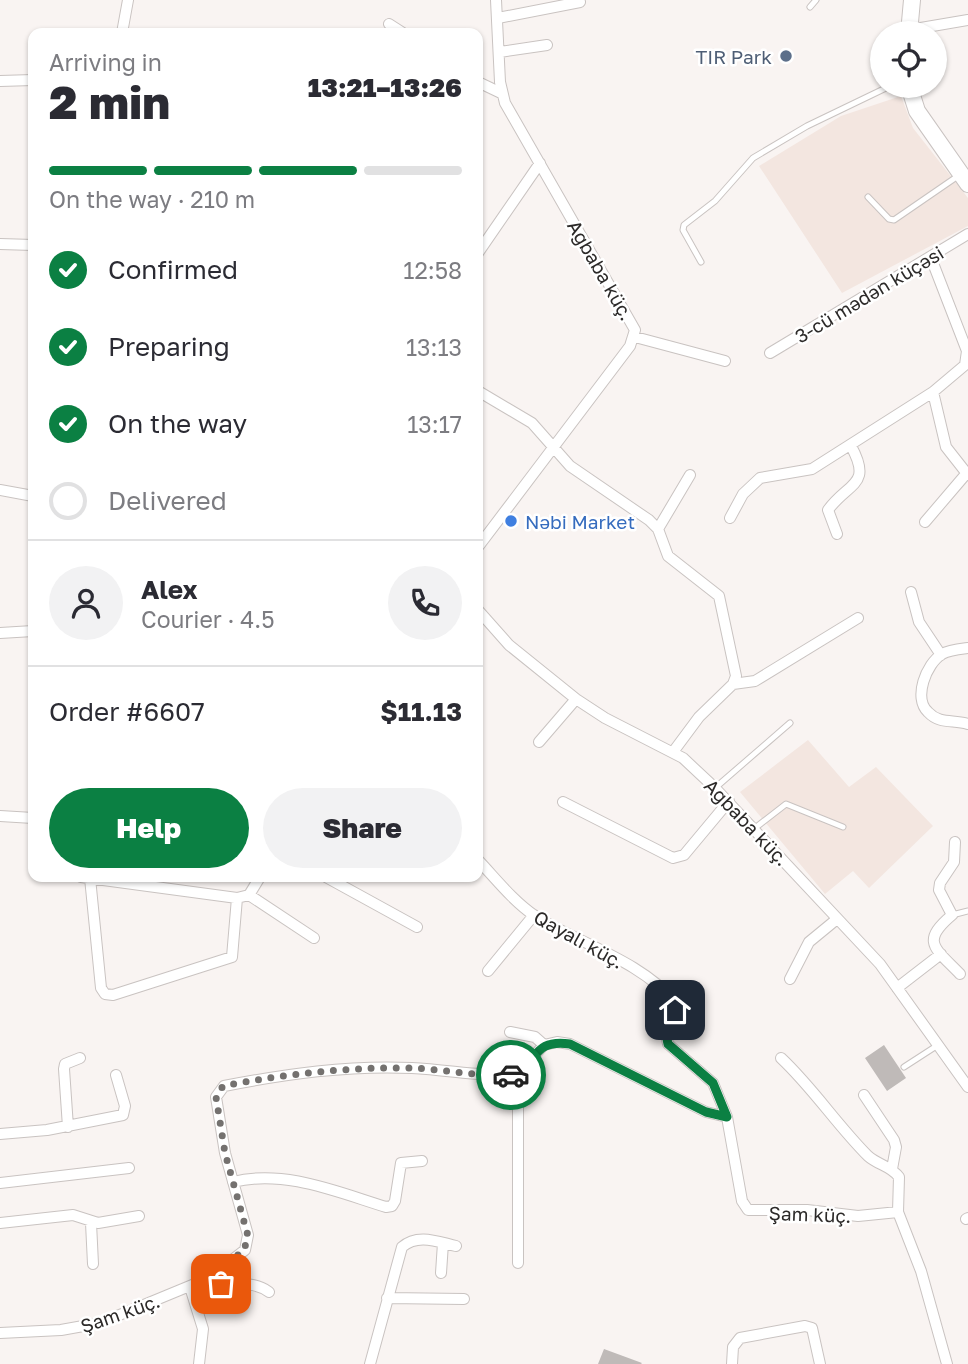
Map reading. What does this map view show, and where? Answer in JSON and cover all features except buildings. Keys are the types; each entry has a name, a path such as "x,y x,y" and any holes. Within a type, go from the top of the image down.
{"street":[{"path":"123,28 128,0"},
{"name":"Ağbaba küç.","path":"483,540 635,337 632,322 502,93 496,0"},
{"path":"910,21 912,0"},
{"path":"498,18 580,2"},
{"path":"947,24 968,20"},
{"path":"389,24 395,28"},
{"path":"500,52 547,45"},
{"path":"0,81 28,80"},
{"path":"483,84 502,93"},
{"path":"913,98 917,111 964,179"},
{"path":"483,245 526,179 540,163"},
{"name":"3-cü mədən küçəsi","path":"770,353 968,234"},
{"path":"0,244 28,245"},
{"path":"730,518 743,494 760,478 812,469 933,392 966,366 967,351 931,258"},
{"path":"635,337 725,361"},
{"path":"925,522 967,475 946,447 933,392"},
{"path":"483,394 532,424 569,466 658,530 668,556 719,596 723,604 725,632 735,665 733,684"},
{"path":"837,534 828,510 859,480 861,473 861,464 851,446"},
{"path":"658,530 690,475"},
{"path":"0,490 28,495"},
{"path":"911,592 919,622 941,654"},
{"name":"Ağbaba küç.","path":"483,616 509,645 576,699 605,718 673,752 729,801 897,988 968,1087"},
{"path":"673,752 698,718 733,684 755,681 858,618"},
{"path":"0,633 28,631"},
{"path":"968,648 941,654 925,679 923,705 938,719 968,724"},
{"path":"539,742 576,699"},
{"path":"563,802 673,858 684,855 729,801"},
{"path":"0,816 28,818"},
{"path":"955,842 954,862 940,883 939,890 952,915 933,934 940,954 960,974"},
{"name":"Qayalı küç.","path":"483,865 534,915 627,965 669,995 676,1003 666,1034 668,1044 713,1083 727,1117"},
{"path":"90,882 101,988 105,993 113,995 232,957 243,897 256,882"},
{"path":"122,882 243,897 314,938"},
{"path":"335,882 417,927"},
{"path":"488,971 534,915"},
{"path":"790,979 809,942 837,919"},
{"path":"897,988 940,954"},
{"path":"510,1032 535,1037 544,1045"},
{"path":"518,1264 518,1073 544,1045 557,1042 570,1044 706,1112 727,1117"},
{"path":"68,1127 64,1069 65,1064 80,1058"},
{"path":"781,1058 806,1082 868,1155 892,1169 901,1186 898,1212 921,1271 947,1364"},
{"name":"Şam küç.","path":"0,1334 61,1330 100,1323 209,1278 244,1250 247,1242 216,1097 223,1086 300,1071 411,1068 510,1076 518,1073"},
{"path":"0,1134 68,1127 122,1115 125,1106 116,1075"},
{"path":"864,1094 894,1140 896,1147 892,1169"},
{"name":"Şam küç.","path":"727,1117 742,1201 748,1210 807,1210 858,1216 898,1212"},
{"path":"233,1182 271,1177 315,1185 386,1207 392,1206 395,1201 401,1163 422,1161"},
{"path":"0,1183 129,1168"},
{"path":"0,1223 73,1214 91,1223 139,1216"},
{"path":"91,1223 93,1264"},
{"path":"370,1364 402,1247 409,1241 421,1238 456,1246"},
{"path":"441,1273 443,1243"},
{"path":"209,1278 228,1286 252,1283 269,1292"},
{"path":"190,1287 203,1329 199,1364"},
{"path":"387,1298 464,1299"},
{"path":"732,1364 733,1347 740,1338 805,1326 812,1328 820,1364"}],"lane":[{"path":"810,7 816,0"},
{"path":"701,262 683,230 684,225 715,201 740,169 807,126 870,96"},
{"path":"868,197 889,219 894,220 964,179"},
{"path":"715,788 790,723"},
{"path":"755,828 786,804 843,827"},
{"path":"952,915 968,911"},
{"path":"904,1068 938,1045"}],"shaded area":[{"path":"902,98 913,128 968,198 968,226 842,293 759,166 841,116"},
{"path":"808,740 849,787 876,767 933,826 869,888 853,871 825,894 740,792"}],"way so far":[{"path":"221,1284 209,1278 244,1250 248,1236 219,1123 216,1097 223,1086 300,1071 350,1069 411,1068 511,1075"}],"place":[{"name":"TIR Park","path":"786,56"},
{"name":"Nəbi Market","path":"511,521"}],"route":[{"path":"511,1075 518,1073 544,1045 557,1042 570,1044 706,1112 727,1117 713,1083 674,1052 668,1044 666,1034 675,1010"}]}
